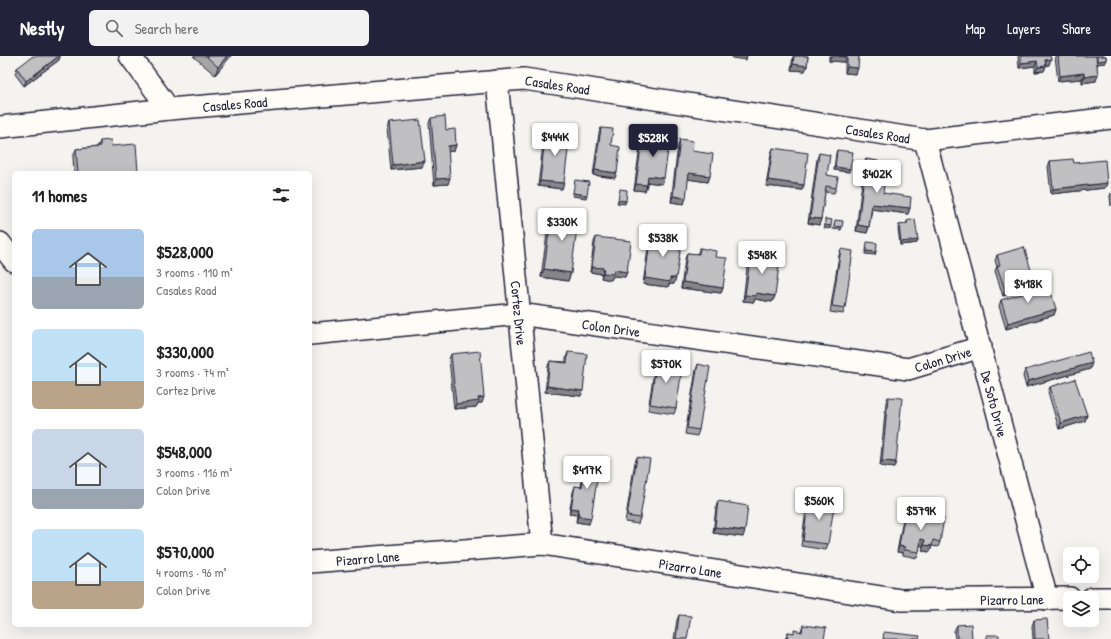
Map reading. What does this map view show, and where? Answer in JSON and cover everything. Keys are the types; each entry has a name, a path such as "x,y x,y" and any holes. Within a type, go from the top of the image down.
{"street":[{"path":"130,56 169,109"},
{"name":"Casales Road","path":"0,127 169,109 524,79 925,140 1111,118"},
{"name":"Cortez Drive","path":"497,82 542,544"},
{"name":"De Soto Drive","path":"925,140 1047,599"},
{"path":"0,243 12,258"},
{"name":"Colon Drive","path":"312,334 520,314 908,370 981,347"},
{"name":"Pizarro Lane","path":"312,562 542,544 901,600 1063,598"},
{"path":"1099,598 1111,598"}],"building":[{"path":"33,56 59,56 26,81 17,68"},
{"path":"206,56 227,56 218,67"},
{"path":"794,56 808,56 807,66 793,64"},
{"path":"839,56 859,56 858,68 847,67 847,57"},
{"path":"1021,56 1050,56 1051,59 1045,60 1046,66 1038,67 1037,61 1021,63"},
{"path":"1058,56 1096,56 1098,75 1084,77 1084,73 1060,76"},
{"path":"1097,56 1106,56 1106,60 1097,61"},
{"path":"445,116 446,130 455,129 456,145 448,146 450,178 436,179 431,118"},
{"path":"420,120 425,161 393,165 389,123"},
{"path":"601,128 613,129 611,145 620,147 617,173 595,170"},
{"path":"546,130 570,133 564,183 540,181"},
{"path":"643,133 670,137 664,178 648,176 647,185 636,184"},
{"path":"680,139 693,141 692,151 713,154 710,176 689,173 686,198 673,196"},
{"path":"111,140 112,146 136,144 138,171 78,171 76,149 100,147 100,141"},
{"path":"773,148 808,153 804,185 768,180"},
{"path":"837,150 853,152 850,169 835,167"},
{"path":"819,153 830,155 827,175 838,177 836,188 826,186 821,219 810,218"},
{"path":"866,159 878,161 876,177 885,178 883,193 911,197 910,208 872,204 869,227 858,225"},
{"path":"1073,159 1074,163 1105,160 1107,183 1053,189 1050,161"},
{"path":"575,180 589,182 587,195 573,193"},
{"path":"620,189 627,190 626,201 618,200"},
{"path":"552,210 579,214 571,273 544,269"},
{"path":"825,219 832,220 831,226 825,225"},
{"path":"915,219 918,240 901,242 899,225 907,224 907,221"},
{"path":"835,220 843,221 842,227 834,226"},
{"path":"651,235 682,239 676,278 670,278 670,282 645,278"},
{"path":"596,237 631,241 627,272 614,270 613,274 603,273 604,268 592,267"},
{"path":"867,242 877,243 876,252 866,251"},
{"path":"1024,247 1034,280 1005,290 997,266 1000,265 997,255"},
{"path":"700,248 716,251 715,257 727,258 723,288 683,282 687,253 699,254"},
{"path":"841,249 853,251 845,308 832,306"},
{"path":"751,253 780,258 775,296 756,293 756,296 745,295"},
{"path":"1049,286 1056,309 1008,323 1001,300"},
{"path":"480,351 484,397 478,398 479,401 456,404 451,354"},
{"path":"568,352 587,354 583,391 547,386 550,361 567,363"},
{"path":"1089,352 1092,363 1028,381 1025,370"},
{"path":"657,359 683,363 676,408 650,404"},
{"path":"698,364 710,367 699,430 687,428"},
{"path":"1075,379 1087,415 1061,423 1050,387"},
{"path":"888,397 902,398 896,462 882,461"},
{"path":"637,457 650,459 640,518 627,516"},
{"path":"586,459 600,461 591,518 578,516 579,509 571,508 575,486 582,487"},
{"path":"809,497 835,501 828,544 803,541"},
{"path":"718,501 748,506 745,531 715,527"},
{"path":"910,513 944,518 940,542 933,540 932,546 924,545 925,540 921,539 919,552 905,550 905,547 899,546 904,518 910,519"},
{"path":"679,615 691,616 687,639 676,639"},
{"path":"1047,619 1049,639 1035,639 1034,620"},
{"path":"971,624 972,639 957,639 957,625"},
{"path":"803,625 826,628 824,639 787,639 788,632 794,633 794,630 802,632"},
{"path":"884,632 920,636 919,639 883,639"},
{"path":"987,635 999,635 999,639 987,639"}]}
